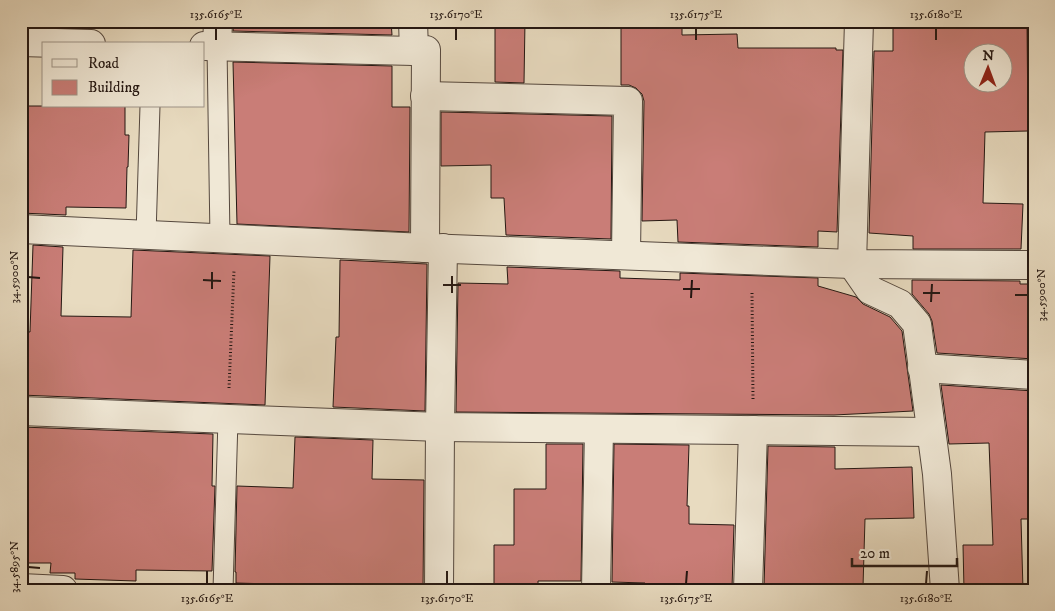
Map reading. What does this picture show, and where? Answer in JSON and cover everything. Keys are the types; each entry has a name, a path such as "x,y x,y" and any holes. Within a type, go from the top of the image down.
{"street":[{"path":"413,21 414,51"},
{"path":"859,21 852,264 870,290 900,304 916,324 937,474 945,590"},
{"path":"213,38 414,51 426,50 425,96 434,248 440,427 439,590"},
{"path":"21,42 42,43"},
{"path":"425,96 628,101 626,255"},
{"path":"21,229 434,248 852,264 1034,265"},
{"path":"922,368 1034,375"},
{"path":"21,411 440,427 932,432"},
{"path":"596,590 600,429"},
{"path":"748,590 754,430"},
{"path":"21,588 64,590"}],"lane":[{"path":"213,38 227,239"},
{"path":"146,235 150,108"},
{"path":"223,590 228,419"}],"path":[{"path":"227,239 228,419"},
{"path":"752,260 754,430"}],"building":[{"path":"234,21 391,21 392,35 233,31"},
{"path":"495,21 525,21 524,83 495,82"},
{"path":"621,21 682,21 682,35 737,34 738,48 836,48 836,50 843,50 837,232 818,231 818,247 678,242 677,220 642,221 644,101 642,94 636,88 629,85 621,85"},
{"path":"893,21 1027,21 1028,131 985,132 983,203 1023,204 1021,249 913,249 913,236 869,233 874,51 893,51"},
{"path":"233,62 392,66 392,107 410,107 409,232 237,224"},
{"path":"21,106 42,106 42,108 125,108 125,135 129,135 126,208 66,207 66,215 21,213"},
{"path":"441,112 612,116 611,239 506,235 504,198 491,198 491,165 441,166"},
{"path":"33,245 63,247 61,316 131,317 133,250 270,256 265,405 21,395 21,331 30,332"},
{"path":"340,260 427,264 425,411 333,407 336,337 339,337"},
{"path":"507,267 620,271 620,278 680,280 680,273 818,278 818,286 856,297 863,304 890,317 902,331 913,411 834,415 456,412 458,283 508,284"},
{"path":"912,280 1020,281 1020,284 1034,284 1034,359 937,353 932,321 929,314 912,294"},
{"path":"941,385 1034,391 1034,519 1021,519 1023,590 964,590 963,545 993,545 989,443 949,444"},
{"path":"21,427 213,434 212,486 215,486 212,571 136,570 136,581 75,579 75,573 50,573 51,563 21,563"},
{"path":"295,437 373,440 372,479 424,480 423,590 340,590 340,586 236,583 237,486 293,488"},
{"path":"546,444 583,444 581,581 538,581 538,584 494,584 494,545 514,545 514,489 546,489"},
{"path":"614,444 689,445 687,506 689,506 689,524 734,525 732,588 645,586 645,583 612,582"},
{"path":"768,446 835,447 835,469 912,467 914,518 865,519 863,587 764,587"}]}
